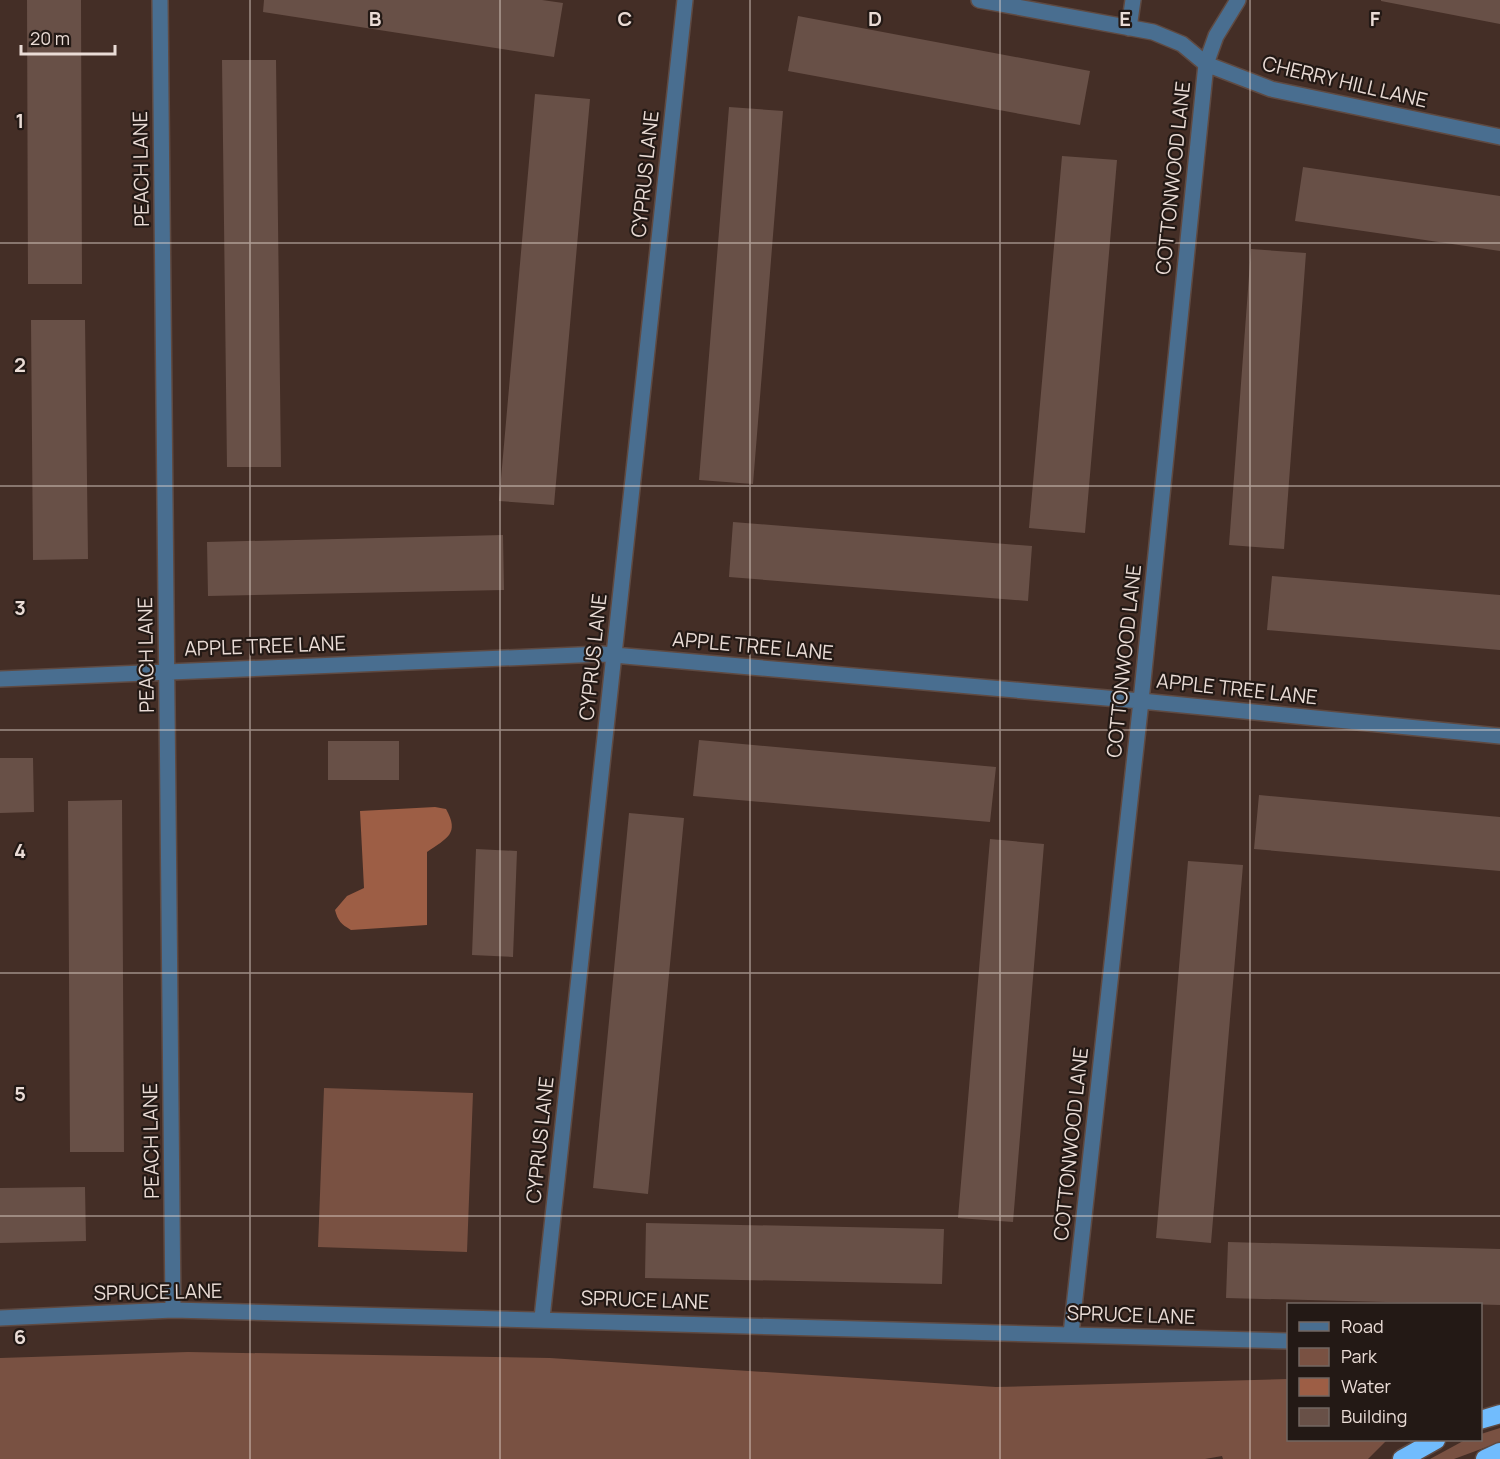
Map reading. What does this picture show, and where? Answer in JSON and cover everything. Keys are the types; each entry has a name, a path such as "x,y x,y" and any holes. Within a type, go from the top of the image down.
{"highway":[{"path":"1482,1419 1500,1414"},
{"path":"1402,1459 1434,1441"},
{"path":"1485,1459 1500,1452"}],"street":[{"name":"PEACH LANE","path":"160,0 174,1311"},
{"name":"CYPRUS LANE","path":"542,1318 685,0"},
{"name":"CHERRY HILL LANE","path":"979,0 1153,32 1182,44 1206,64 1271,89 1500,137"},
{"path":"1129,28 1133,0"},
{"name":"COTTONWOOD LANE","path":"1071,1334 1141,701 1206,64 1216,36 1238,0"},
{"name":"APPLE TREE LANE","path":"0,679 167,670 614,655 1141,701 1500,736"},
{"name":"SPRUCE LANE","path":"0,1318 174,1311 542,1318 1287,1341"}],"green space":[{"path":"324,1088 473,1093 467,1252 318,1247"},
{"path":"188,1352 550,1358 996,1387 1287,1379 1287,1441 1386,1441 1368,1459 1223,1459 1222,1456 1205,1459 0,1459 0,1358"},
{"path":"1500,1428 1500,1442 1454,1459 1430,1459 1463,1441 1482,1441 1482,1434"}],"water":[{"path":"435,807 446,809 452,824 449,835 427,852 427,925 351,930 345,926 339,920 335,910 347,896 364,888 360,811"}],"building":[{"path":"27,0 81,0 82,284 28,284"},
{"path":"264,0 542,0 563,3 554,57 263,12"},
{"path":"1500,0 1500,24 1381,1"},
{"path":"798,16 1090,71 1080,125 788,71"},
{"path":"222,60 276,60 281,467 227,467"},
{"path":"535,94 590,99 554,505 499,501"},
{"path":"729,107 783,111 753,484 699,480"},
{"path":"1062,156 1117,160 1085,533 1029,528"},
{"path":"1303,167 1500,196 1500,251 1295,221"},
{"path":"1251,249 1306,253 1284,549 1229,545"},
{"path":"31,320 85,320 88,559 33,560"},
{"path":"733,522 1032,546 1028,601 729,577"},
{"path":"503,535 504,590 208,596 207,542"},
{"path":"1272,576 1500,595 1500,650 1267,630"},
{"path":"699,740 996,767 990,822 693,796"},
{"path":"328,741 399,741 399,780 328,780"},
{"path":"0,758 33,758 34,812 0,813"},
{"path":"1259,795 1500,817 1500,871 1254,849"},
{"path":"122,800 124,1152 70,1152 68,801"},
{"path":"629,813 684,818 648,1194 593,1188"},
{"path":"990,839 1044,844 1013,1222 958,1218"},
{"path":"476,849 517,851 513,957 472,955"},
{"path":"1188,861 1243,865 1211,1243 1156,1238"},
{"path":"85,1187 86,1241 0,1243 0,1188"},
{"path":"646,1223 944,1229 942,1284 645,1278"},
{"path":"1228,1242 1500,1249 1500,1305 1226,1298"}]}
